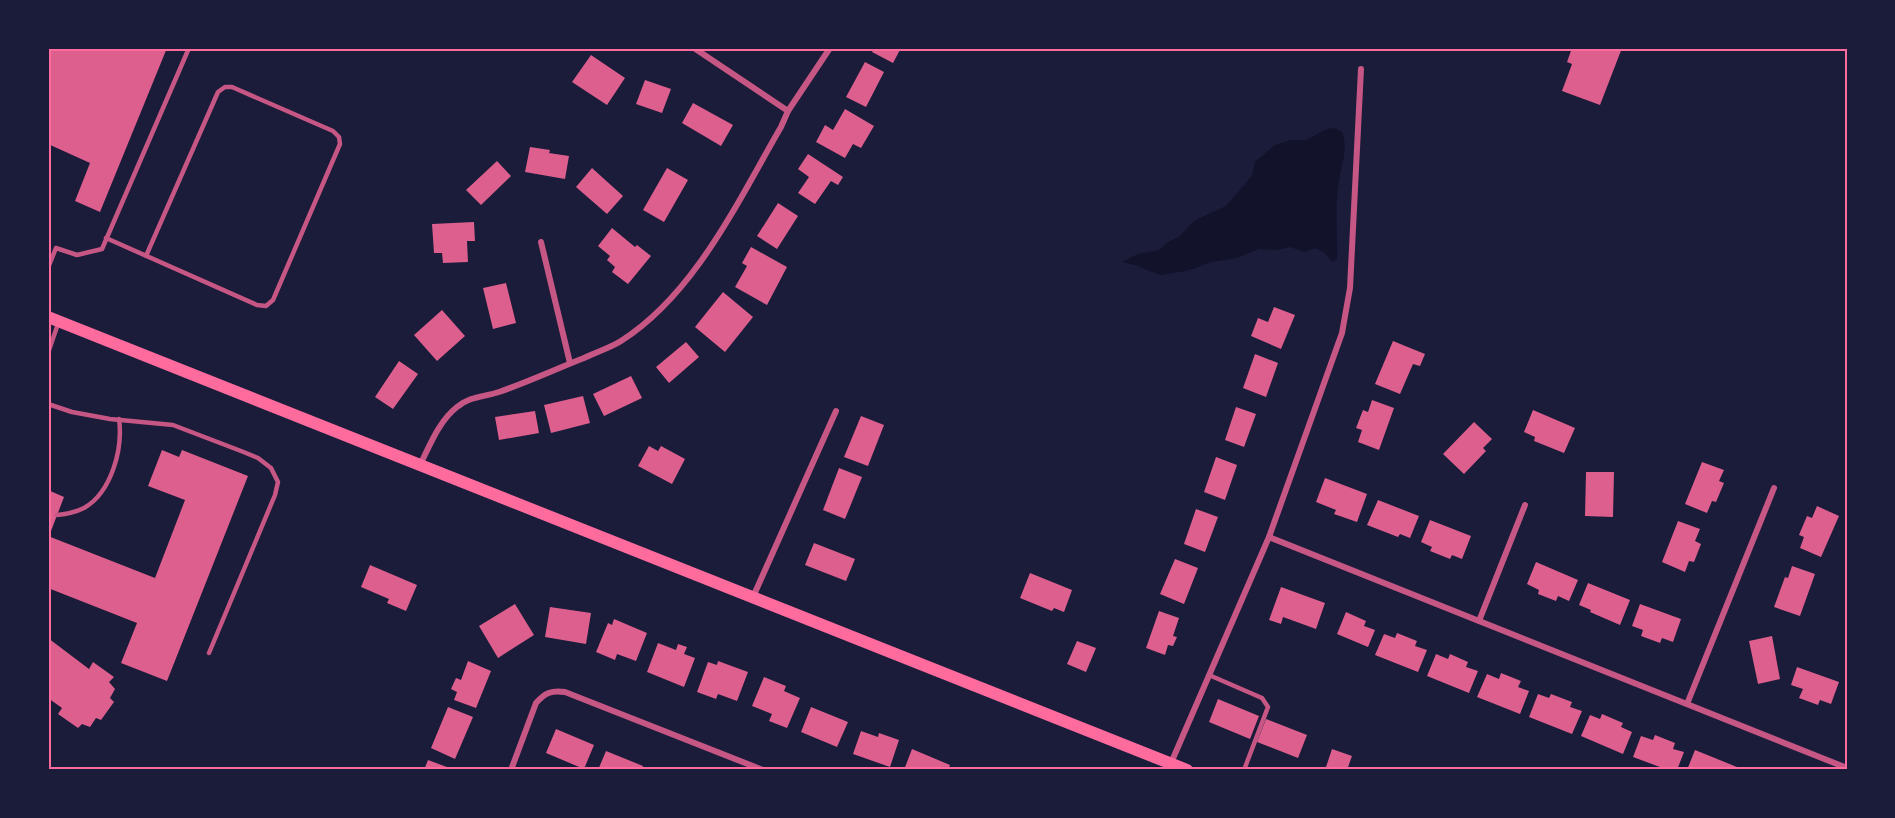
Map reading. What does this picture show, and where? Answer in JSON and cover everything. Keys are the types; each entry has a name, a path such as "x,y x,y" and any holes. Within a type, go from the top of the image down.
{"main road":[{"path":"53,319 753,598 1169,767 1187,770"}],"street":[{"path":"694,48 789,111"},
{"path":"420,465 439,428 455,408 464,402 474,397 495,393 620,342 650,319 677,291 712,244 789,111 830,48"},
{"path":"1169,767 1269,537 1341,333 1350,288 1361,69"},
{"path":"541,242 570,363"},
{"path":"753,598 836,411"},
{"path":"1687,704 1774,488"},
{"path":"1479,621 1525,505"},
{"path":"1269,537 1847,768"},
{"path":"511,770 536,703 544,695 554,691 565,692 763,770"}],"lane":[{"path":"48,245 77,255 102,249 189,48"},
{"path":"106,238 146,256 257,305 266,306 273,300 340,144 339,137 333,131 232,87 225,87 218,92 146,256"},
{"path":"48,268 56,248"},
{"path":"48,353 53,319"},
{"path":"48,404 72,412 173,425 258,458 271,468 278,482 275,495 209,653"},
{"path":"57,515 82,509 100,492 118,455 121,434 119,419"},
{"path":"1209,675 1262,698 1268,707 1244,770"}],"shaded area":[{"path":"1334,128 1342,132 1345,145 1337,197 1337,259 1332,262 1325,253 1315,248 1305,252 1290,247 1277,250 1259,249 1237,258 1160,275 1122,262 1138,254 1159,250 1180,236 1194,221 1226,206 1252,176 1255,162 1275,145 1291,140 1306,140 1327,129"}],"building":[{"path":"48,48 167,48 100,212 75,201 90,163 48,144"},
{"path":"874,48 901,48 893,63 872,52"},
{"path":"1572,48 1622,48 1600,105 1562,91 1572,64 1567,62"},
{"path":"591,55 625,78 607,105 572,82"},
{"path":"865,62 884,72 866,107 846,97"},
{"path":"645,80 671,89 662,113 636,104"},
{"path":"693,103 733,125 721,146 682,123"},
{"path":"845,109 874,126 861,148 853,144 845,158 816,142 825,125 833,130"},
{"path":"530,147 569,156 565,179 525,172"},
{"path":"808,154 843,177 838,185 831,181 815,204 798,193 809,177 798,169"},
{"path":"497,161 511,176 481,205 466,190"},
{"path":"592,168 623,196 607,214 576,187"},
{"path":"667,168 688,180 664,222 643,210"},
{"path":"778,203 798,216 777,249 757,236"},
{"path":"474,222 475,241 467,241 468,262 443,263 442,253 434,253 432,224"},
{"path":"612,228 635,247 637,245 651,256 628,284 612,272 615,267 607,260 610,256 598,246"},
{"path":"751,247 787,267 767,305 735,287 747,266 742,263"},
{"path":"506,283 516,323 493,329 483,288"},
{"path":"723,292 753,317 725,352 695,327"},
{"path":"1274,307 1295,315 1281,349 1251,336 1258,318 1268,322"},
{"path":"442,310 465,336 437,361 414,335"},
{"path":"1393,341 1425,354 1420,366 1413,364 1400,394 1375,384"},
{"path":"686,342 699,357 669,383 656,367"},
{"path":"1255,354 1278,363 1266,397 1243,388"},
{"path":"399,361 418,374 393,409 375,397"},
{"path":"631,376 642,398 604,416 593,394"},
{"path":"583,396 590,423 551,433 544,405"},
{"path":"1372,400 1394,408 1379,450 1358,442 1362,430 1356,428 1363,410 1368,412"},
{"path":"1236,407 1256,414 1244,447 1225,440"},
{"path":"1533,410 1575,428 1564,453 1534,441 1535,437 1524,432"},
{"path":"535,411 539,433 499,440 495,417"},
{"path":"861,416 884,425 868,466 844,457"},
{"path":"1474,422 1492,439 1483,448 1486,451 1464,474 1443,454"},
{"path":"649,446 658,451 661,446 685,459 672,484 638,466"},
{"path":"162,450 179,457 182,450 248,476 167,681 121,663 137,623 48,588 48,536 155,578 185,500 148,486"},
{"path":"1216,457 1237,465 1225,500 1204,492"},
{"path":"1702,462 1724,470 1719,481 1724,483 1716,502 1712,501 1707,513 1685,504"},
{"path":"839,468 862,477 845,519 823,510"},
{"path":"1586,472 1614,472 1613,517 1585,516"},
{"path":"1325,478 1367,494 1357,522 1334,514 1336,510 1316,502"},
{"path":"48,490 64,497 51,531 48,530"},
{"path":"1378,500 1419,516 1410,538 1400,534 1398,537 1367,525"},
{"path":"1817,506 1839,516 1821,557 1800,548 1804,537 1799,535 1807,516 1812,518"},
{"path":"1196,509 1218,517 1205,552 1184,544"},
{"path":"1430,520 1471,536 1462,559 1452,555 1450,559 1430,551 1432,547 1421,542"},
{"path":"1678,521 1700,529 1695,541 1701,544 1694,562 1689,561 1685,572 1662,562"},
{"path":"814,543 855,559 846,581 805,565"},
{"path":"1175,559 1198,568 1184,604 1160,594"},
{"path":"1536,562 1578,580 1569,601 1558,596 1556,601 1538,594 1539,590 1527,584"},
{"path":"370,565 417,585 406,611 387,603 389,599 361,587"},
{"path":"1792,566 1815,574 1800,616 1774,607 1785,577 1788,578"},
{"path":"1030,573 1072,590 1064,612 1054,608 1052,611 1020,598"},
{"path":"1588,583 1630,600 1620,625 1579,605"},
{"path":"1281,587 1325,603 1316,629 1283,617 1281,624 1269,620"},
{"path":"515,604 534,635 498,658 479,626"},
{"path":"1640,604 1681,619 1673,642 1662,638 1660,643 1641,636 1643,630 1632,626"},
{"path":"550,607 591,613 586,644 545,637"},
{"path":"1159,611 1179,618 1173,636 1177,637 1173,646 1168,645 1165,655 1146,648"},
{"path":"1346,612 1366,621 1364,626 1375,630 1368,647 1337,634"},
{"path":"614,619 647,633 636,661 617,654 615,660 596,652 608,623 612,625"},
{"path":"1397,633 1417,641 1415,646 1427,650 1418,672 1375,655 1384,634 1395,638"},
{"path":"1772,636 1780,679 1758,684 1749,641"},
{"path":"48,638 89,669 93,662 114,677 109,682 115,689 110,698 114,702 101,720 96,718 90,727 82,724 78,728 58,714 62,708 48,698"},
{"path":"1077,641 1096,648 1086,672 1067,664"},
{"path":"658,643 676,650 678,644 687,647 684,654 695,658 684,687 647,672"},
{"path":"1436,654 1448,659 1450,654 1468,662 1466,667 1478,671 1469,693 1427,676"},
{"path":"468,661 491,671 476,708 454,700 457,692 451,689 456,678 461,680"},
{"path":"718,661 748,672 737,701 718,694 716,699 697,692 708,662 717,665"},
{"path":"1797,667 1839,682 1831,704 1820,700 1818,705 1799,698 1803,689 1791,685"},
{"path":"1501,673 1521,681 1518,687 1529,691 1520,714 1477,697 1487,674 1499,679"},
{"path":"764,677 786,686 784,691 800,698 787,728 769,721 772,714 752,706"},
{"path":"1538,694 1549,698 1551,694 1572,702 1570,707 1582,711 1572,734 1529,717"},
{"path":"1218,699 1259,716 1250,739 1209,722"},
{"path":"448,707 473,717 455,759 431,748"},
{"path":"811,707 848,722 837,747 801,732"},
{"path":"1602,714 1623,723 1621,727 1632,732 1623,754 1581,736 1590,715 1600,719"},
{"path":"1266,719 1307,735 1298,758 1257,742"},
{"path":"556,729 594,745 584,769 546,753"},
{"path":"861,731 878,737 879,733 899,740 890,767 853,754"},
{"path":"1655,735 1675,743 1673,749 1684,752 1677,770 1668,770 1633,757 1641,736 1653,740"},
{"path":"912,749 950,765 948,770 904,770"},
{"path":"1332,749 1352,756 1347,770 1326,767"},
{"path":"1695,750 1737,767 1736,770 1687,770"},
{"path":"606,751 643,766 642,770 598,770"},
{"path":"428,760 455,770 424,770"}]}
